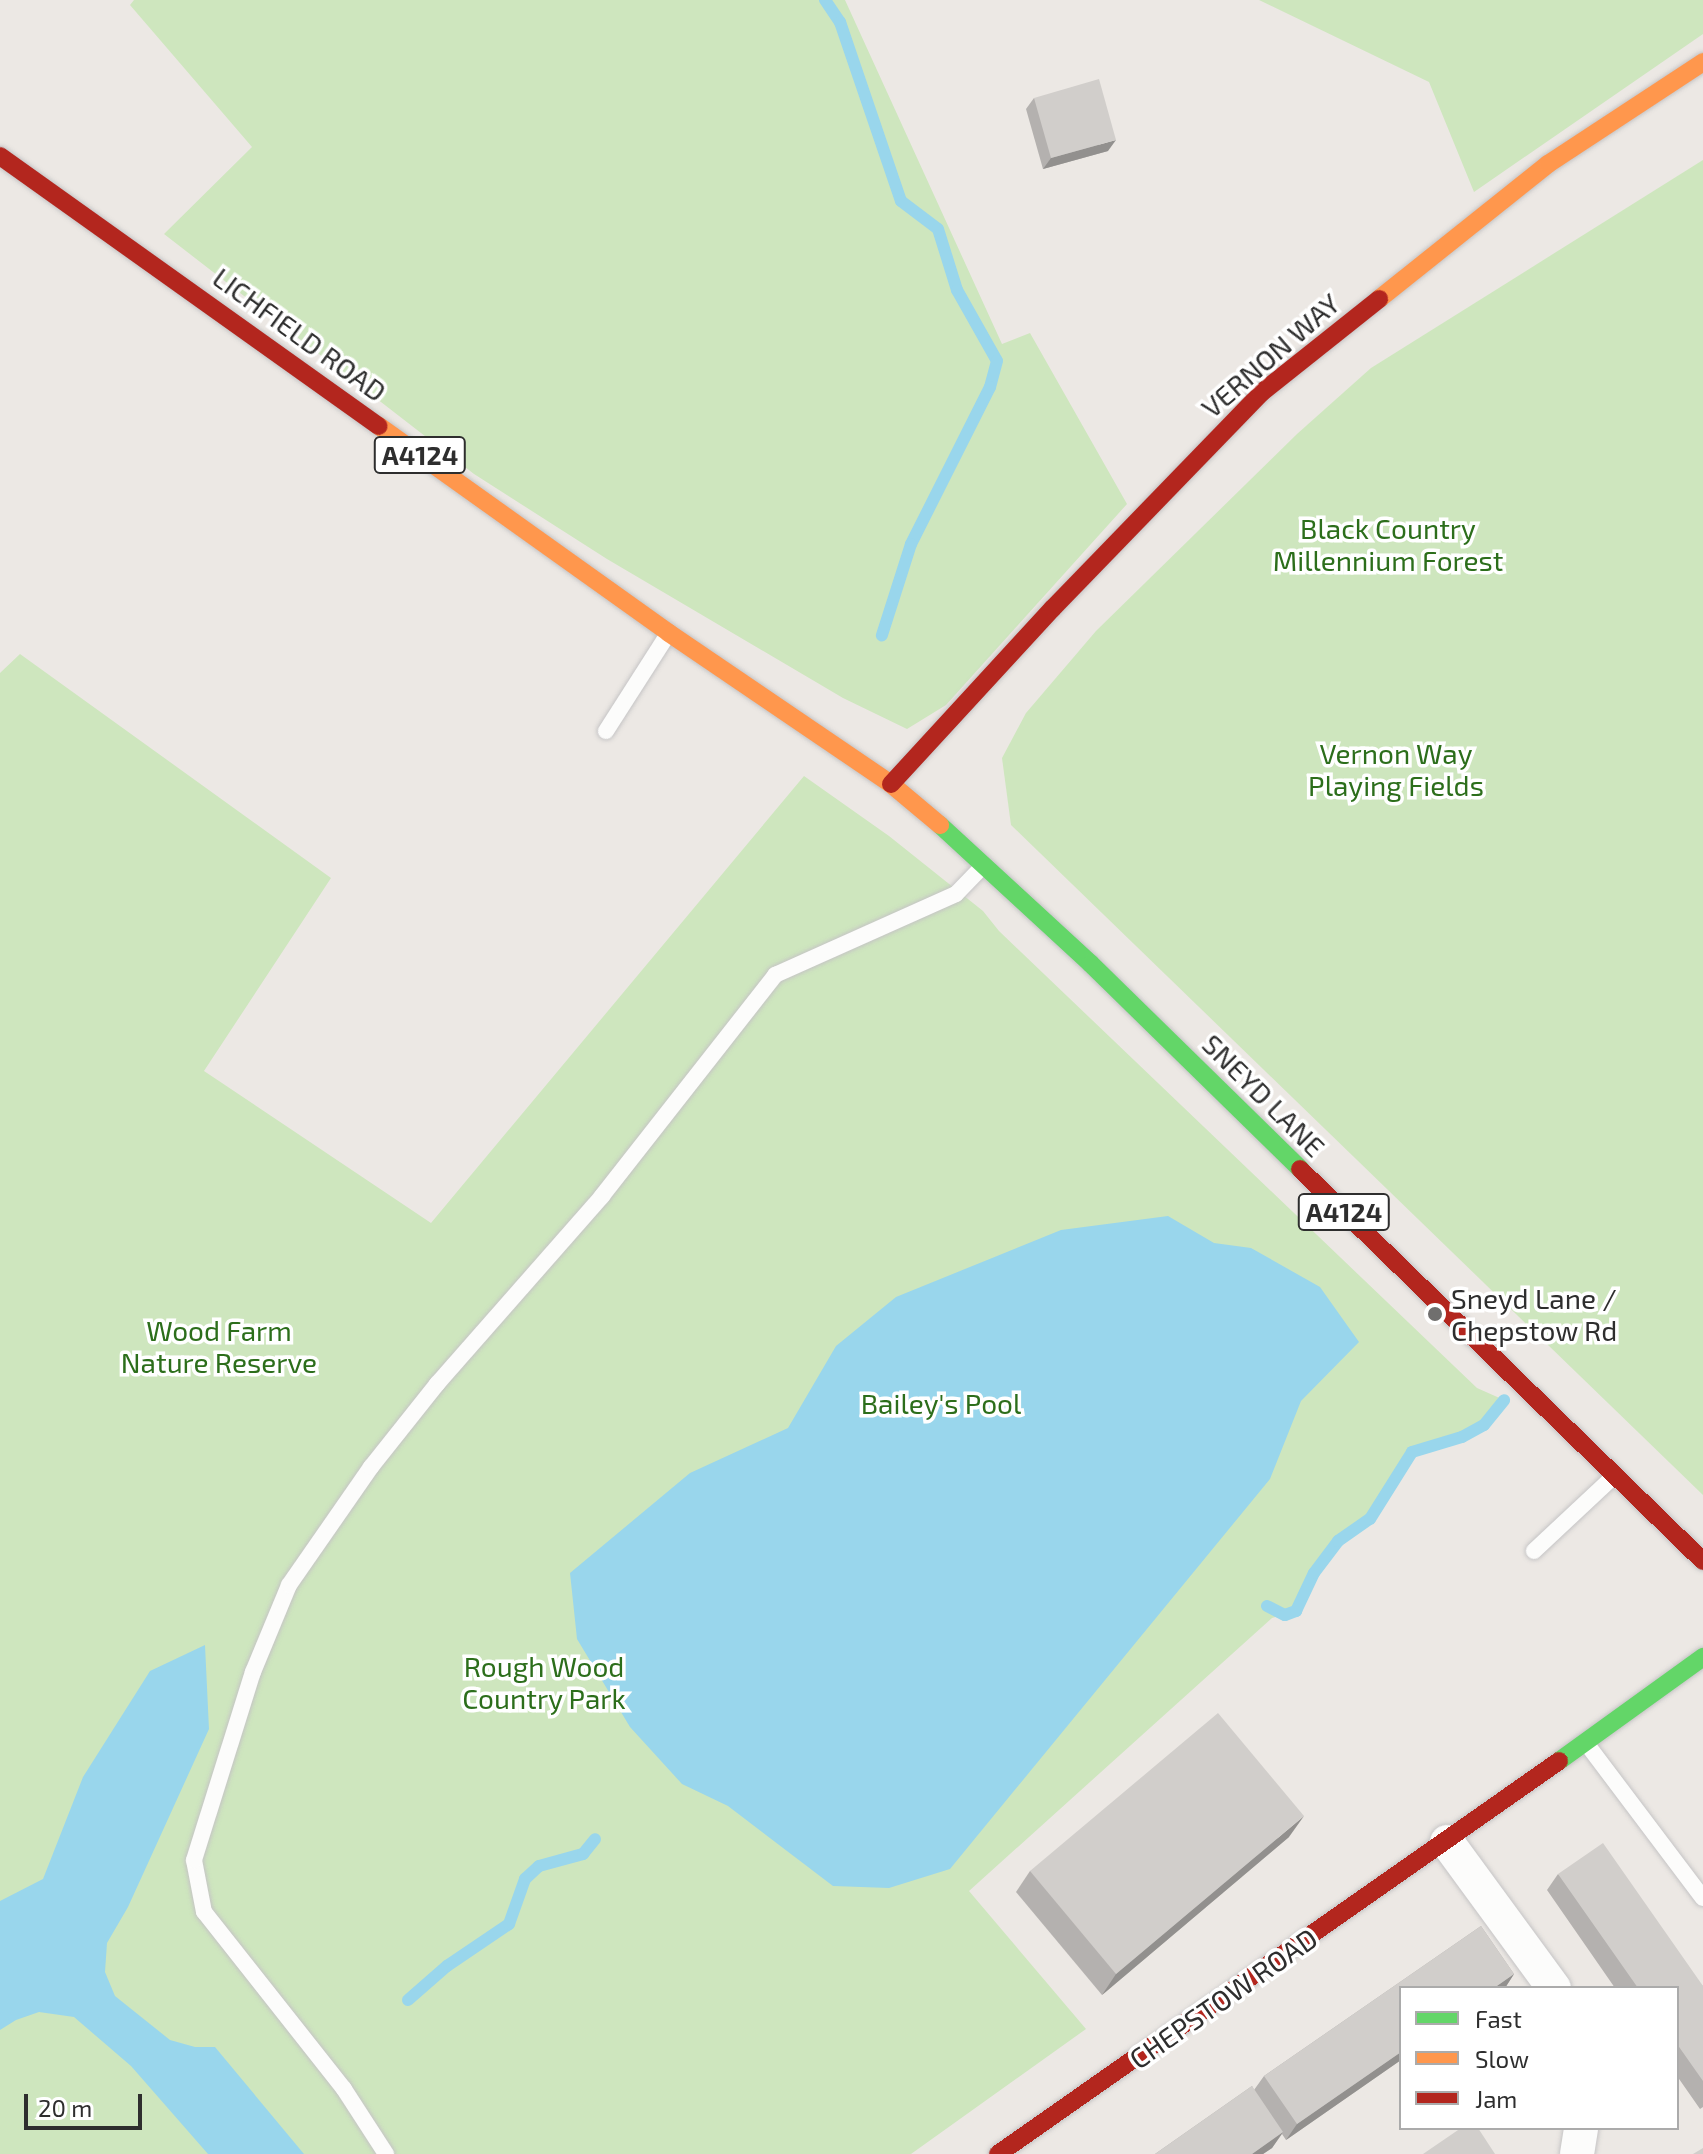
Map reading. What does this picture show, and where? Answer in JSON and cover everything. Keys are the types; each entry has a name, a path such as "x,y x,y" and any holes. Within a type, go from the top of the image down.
{"main road":[{"name":"VERNON WAY","path":"891,784 1053,608 1261,393 1548,164 1703,62"},
{"name":"LICHFIELD ROAD","path":"0,156 669,633 844,748"},
{"name":"SNEYD LANE","path":"844,748 985,864 1103,975 1613,1477 1703,1561"},
{"name":"CHEPSTOW ROAD","path":"998,2154 1447,1842 1703,1657"}],"street":[{"path":"1447,1842 1553,1986"},
{"path":"1577,2154 1581,2130"}],"lane":[{"path":"606,731 669,633"},
{"path":"386,2154 344,2089 204,1912 194,1860 253,1672 289,1585 380,1455 437,1384 602,1196 775,975 844,941 911,916 956,894 985,864"},
{"path":"1534,1551 1613,1477"},
{"path":"1585,1742 1703,1898"}],"green space":[{"path":"134,0 845,0 1002,344 1030,333 1127,504 946,705 907,729 843,698 607,559 474,474 164,234 252,147 130,5"},
{"path":"1259,0 1703,0 1703,34 1474,192 1429,82"},
{"name":"Black Country Millennium Forest","path":"1703,160 1703,1495 1011,825 1002,758 1026,713 1096,631 1297,434 1371,368"},
{"name":"Rough Wood Country Park","path":"20,654 331,878 204,1071 431,1223 804,776 889,836 983,911 999,931 1477,1388 1504,1400 1484,1425 1462,1437 1412,1452 1370,1519 1338,1541 1314,1573 1296,1611 1272,1618 969,1891 1086,2029 911,2154 0,2154 0,673"}],"water":[{"path":"1168,1216 1214,1243 1251,1248 1320,1287 1359,1342 1301,1401 1270,1479 950,1869 889,1888 833,1886 728,1806 682,1784 630,1727 577,1639 570,1573 690,1473 788,1428 836,1346 896,1297 1061,1230"},
{"path":"205,1645 209,1729 128,1907 107,1943 105,1972 115,1996 170,2040 195,2047 215,2047 304,2154 208,2154 131,2066 74,2017 39,2012 0,2030 0,1901 43,1879 83,1777 150,1671"}],"building":[{"path":"1099,79 1116,140 1051,158 1034,98"},
{"path":"1218,1713 1304,1816 1116,1974 1030,1871"},
{"path":"1603,1843 1703,1986 1703,2081 1679,2047 1679,1986 1637,1986 1558,1874"},
{"path":"1481,1926 1514,1974 1497,1986 1399,1986 1399,2053 1297,2124 1264,2076"},
{"path":"1252,2086 1283,2132 1252,2154 1155,2154"},
{"path":"1458,2130 1479,2130 1495,2154 1423,2154"}],"waterway":[{"path":"825,0 840,22 901,201 938,229 957,290 997,361 990,387 911,544 882,635"},
{"path":"1267,1606 1285,1615 1296,1611 1314,1573 1338,1541 1370,1519 1412,1452 1462,1437 1484,1425 1504,1400"},
{"path":"408,2000 447,1966 509,1924 525,1879 539,1866 583,1854 595,1839"}],"traffic: fast":[{"path":"940,825 1091,964 1300,1169"},
{"path":"1559,1761 1703,1657"}],"traffic: slow":[{"path":"1379,299 1548,164 1703,62"},
{"path":"379,426 669,633 891,784 940,825"}],"traffic: jam":[{"path":"0,156 379,426"},
{"path":"891,784 1053,608 1261,393 1379,299"},
{"path":"1300,1169 1703,1561"},
{"path":"998,2154 1559,1761"}],"place":[{"name":"Sneyd Lane / Chepstow Rd","path":"1435,1314"}],"park label":[{"name":"Vernon Way Playing Fields","path":"1396,769"},
{"name":"Wood Farm Nature Reserve","path":"219,1346"},
{"name":"Bailey's Pool","path":"941,1403"}]}
